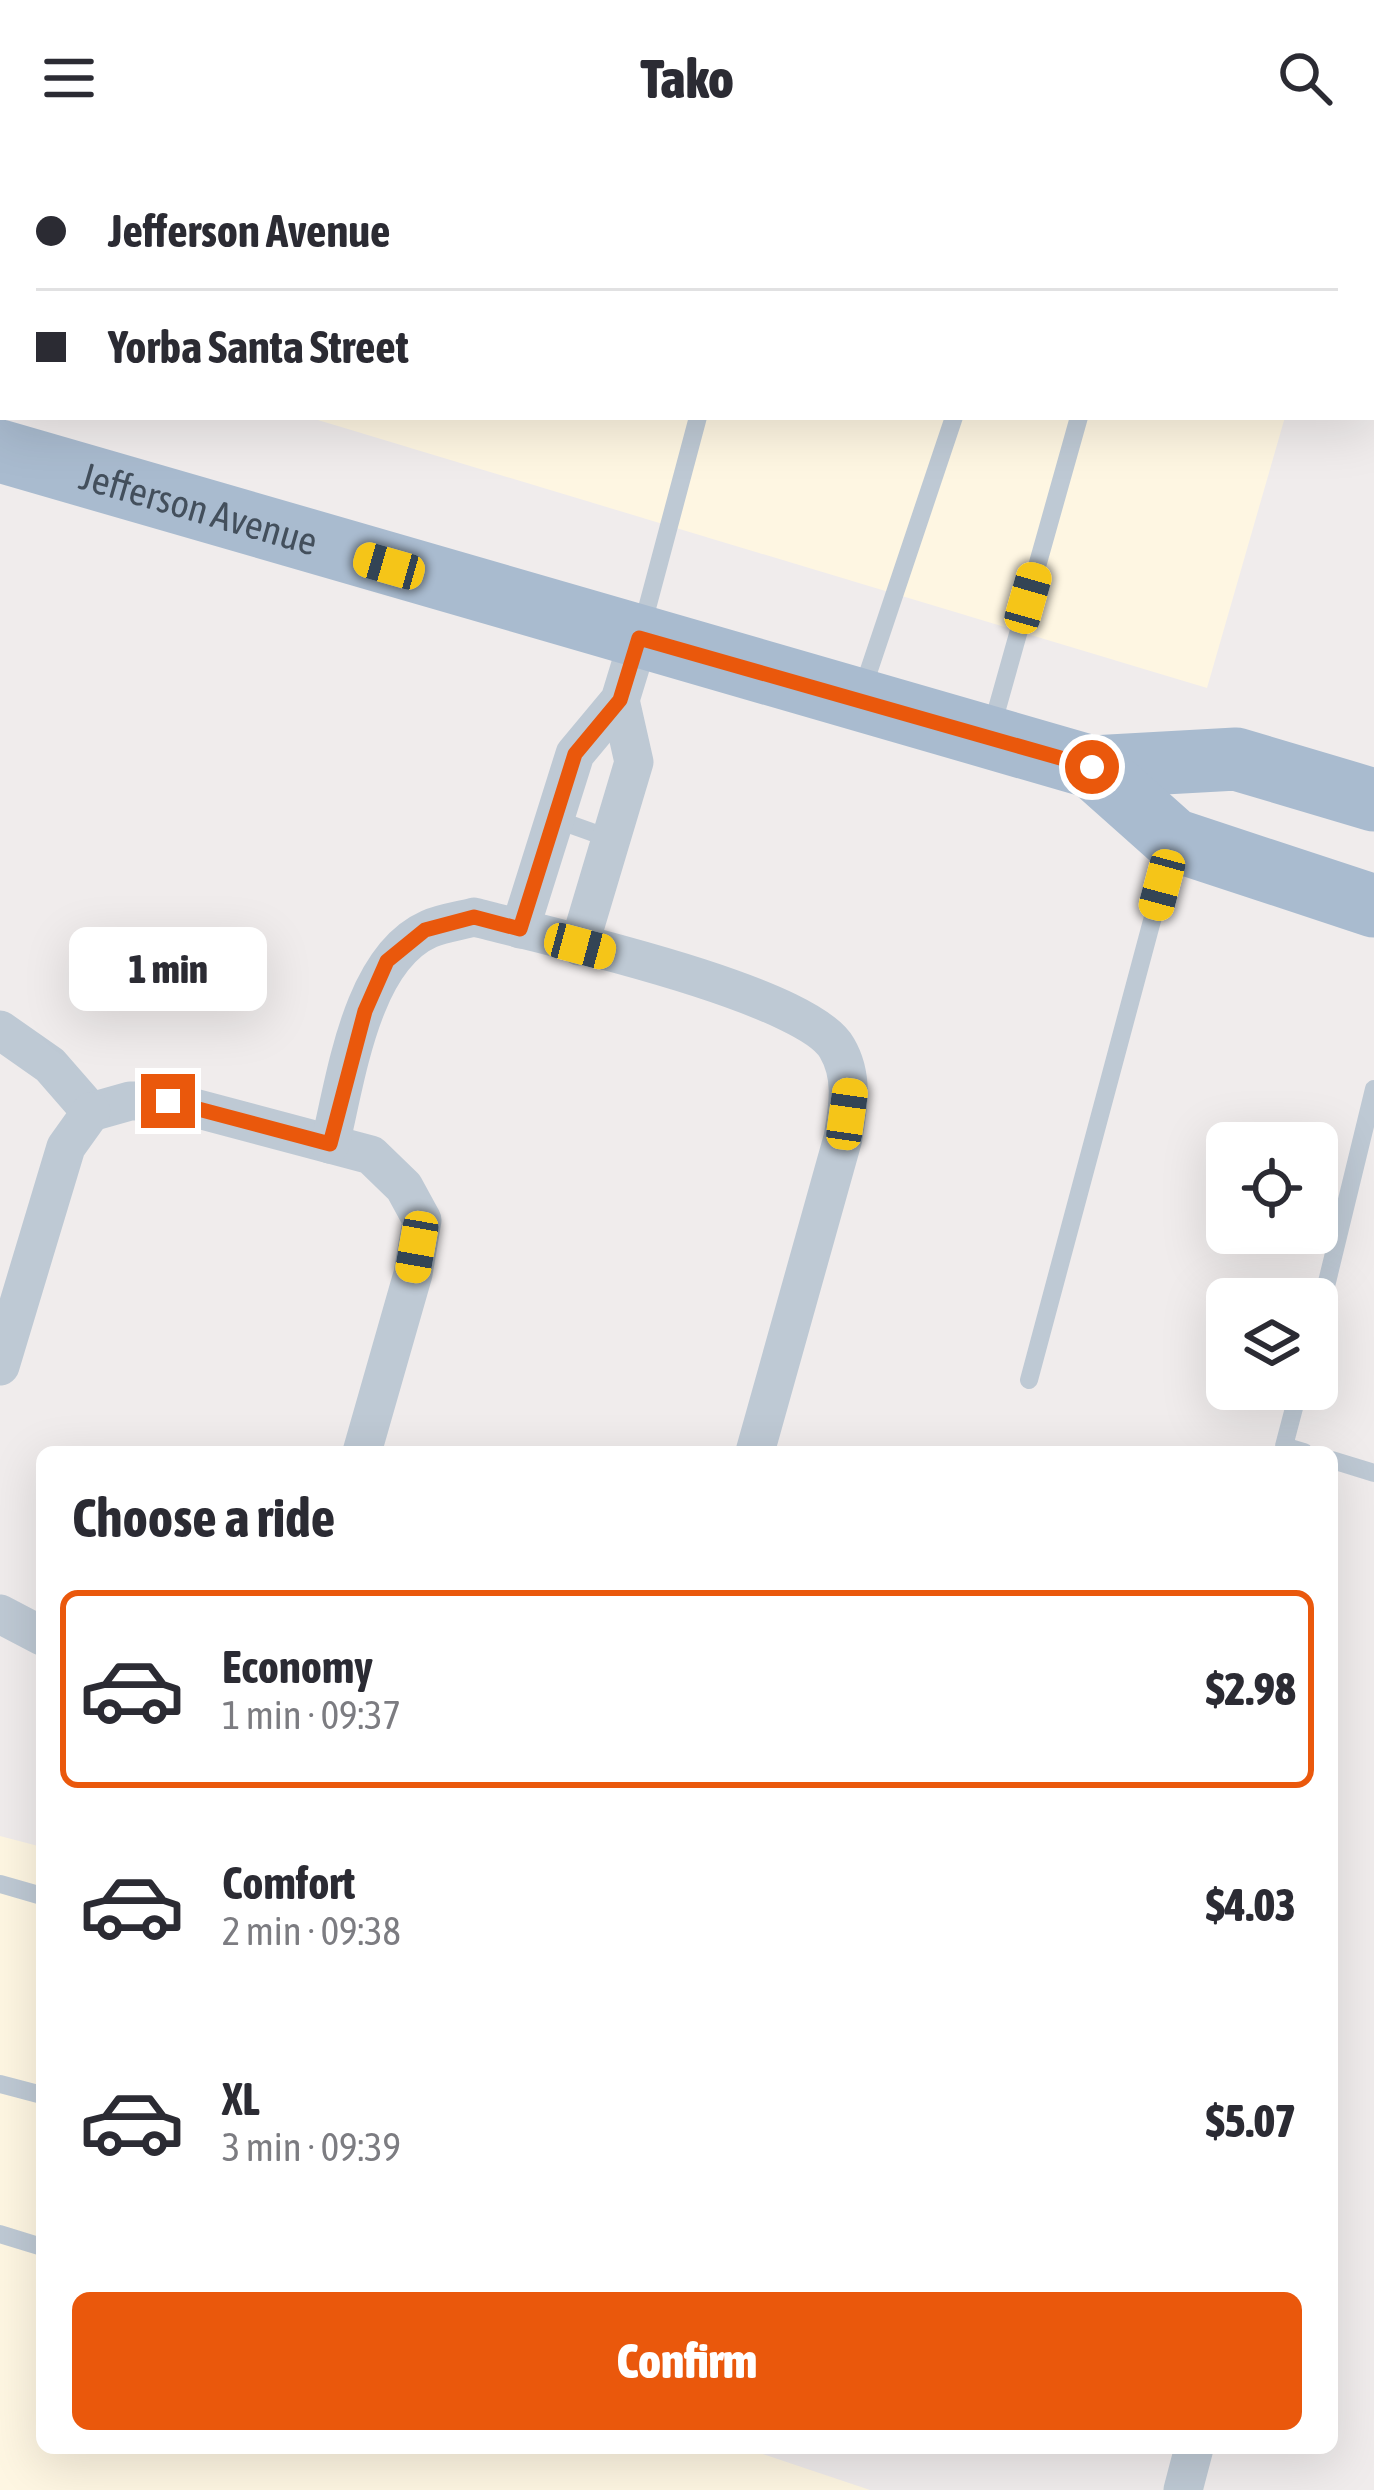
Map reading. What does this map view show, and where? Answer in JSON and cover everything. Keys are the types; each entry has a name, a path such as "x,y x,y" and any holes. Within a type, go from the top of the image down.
{"main road":[{"name":"Jefferson Avenue","path":"0,451 1092,767 1236,759 1374,800"},
{"name":"Jefferson Avenue","path":"1092,767 1174,840 1374,906"}],"street":[{"path":"520,929 575,754 620,700 639,638"},
{"path":"580,946 634,762 620,700"},
{"path":"330,1144 365,1011 387,961 425,930 474,917 748,992 797,1013 836,1046 850,1089 843,1138 756,1446"},
{"path":"4,1032 50,1065 91,1112"},
{"path":"0,1366 66,1147 91,1112 130,1101 168,1101 371,1155 404,1186 422,1220 413,1274 364,1446"},
{"path":"0,1615 36,1633"},
{"path":"1183,2490 1192,2454"}],"lane":[{"path":"639,638 697,420"},
{"path":"860,699 953,420"},
{"path":"990,735 1077,420"},
{"path":"555,819 611,839"},
{"path":"1029,1381 1174,840"},
{"path":"1328,1278 1374,1089"},
{"path":"1284,1446 1293,1410"},
{"path":"1338,1462 1374,1473"},
{"path":"0,1884 36,1894"},
{"path":"0,2084 36,2093"},
{"path":"0,2234 36,2245"}],"shaded area":[{"path":"318,420 1284,420 1207,688"},
{"path":"0,1836 36,1845 36,2454 763,2454 870,2490 0,2490"}],"route":[{"path":"168,1101 330,1144 365,1011 387,961 425,930 474,917 520,929 575,754 620,700 639,638 1092,767"}]}
